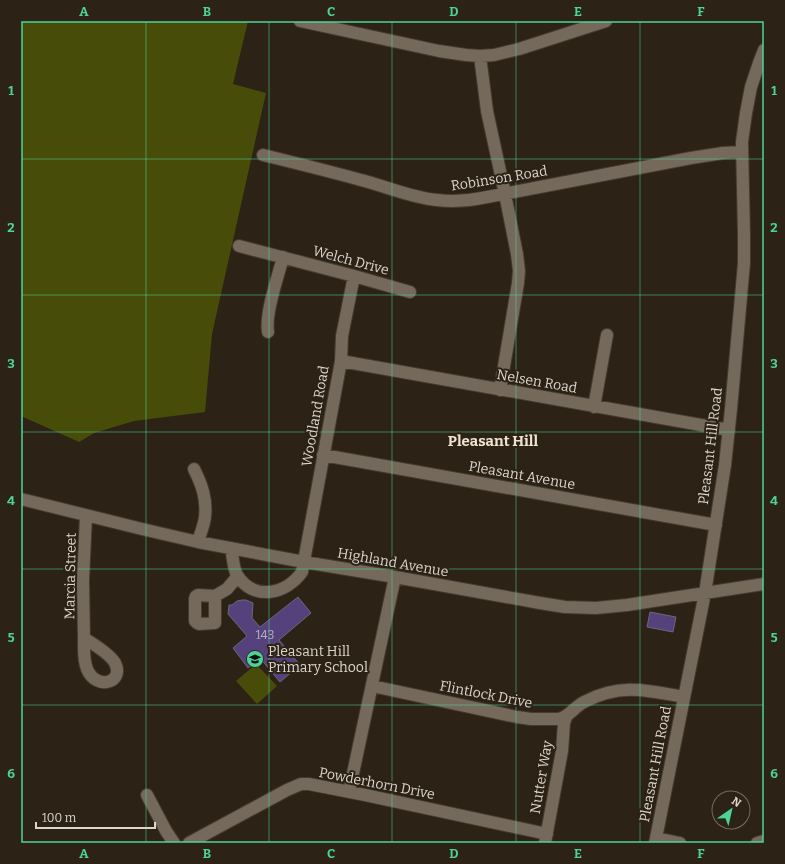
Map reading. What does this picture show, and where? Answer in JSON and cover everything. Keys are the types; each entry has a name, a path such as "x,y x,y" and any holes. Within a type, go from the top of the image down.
{"street":[{"path":"300,21 327,24 440,51 480,56 494,55 519,49 606,21"},
{"name":"Pleasant Hill Road","path":"655,840 704,593 724,472 744,263 742,152 746,113 751,87 764,50"},
{"path":"480,56 488,111 517,254 519,278 500,390"},
{"name":"Robinson Road","path":"263,155 422,198 466,201 684,159 723,153 742,152"},
{"name":"Welch Drive","path":"239,246 410,292"},
{"path":"268,332 271,302 283,257"},
{"name":"Woodland Road","path":"238,576 253,590 268,593 278,590 291,583 302,572 341,361 342,336 354,276"},
{"path":"594,407 607,335"},
{"name":"Nelsen Road","path":"341,361 729,430"},
{"name":"Pleasant Avenue","path":"323,455 716,524"},
{"path":"194,469 201,483 206,508 205,519 198,542"},
{"name":"Highland Avenue","path":"21,499 198,542 540,604 574,608 627,606 764,584"},
{"name":"Marcia Street","path":"84,638 83,574 86,516"},
{"path":"215,596 227,588 238,576 233,562 231,548"},
{"path":"349,792 395,577"},
{"name":"Flintlock Drive","path":"372,686 517,717 531,719 559,719 566,717"},
{"path":"566,717 583,702 603,694 616,691 631,689 645,690 684,697"},
{"name":"Nutter Way","path":"546,838 562,751 564,723 566,717"},
{"name":"Powderhorn Drive","path":"189,843 275,796 301,784 309,784 349,792 546,838"},
{"path":"147,795 174,843"},
{"path":"655,840 680,843"},
{"path":"757,843 764,841"}],"green space":[{"path":"21,21 248,21 233,84 266,93 212,334 205,412 134,421 94,433 79,442 21,416"},
{"path":"256,664 277,686 257,704 236,681"}],"building":[{"path":"298,597 311,613 279,640 300,665 280,682 260,658 248,668 233,648 247,636 228,614 229,605 242,600 253,603 252,618 260,627"},
{"path":"650,612 676,617 673,632 647,627"}],"place":[{"name":"Pleasant Hill Primary School","path":"255,659"}],"district":[{"name":"Pleasant Hill","path":"493,441"}]}
